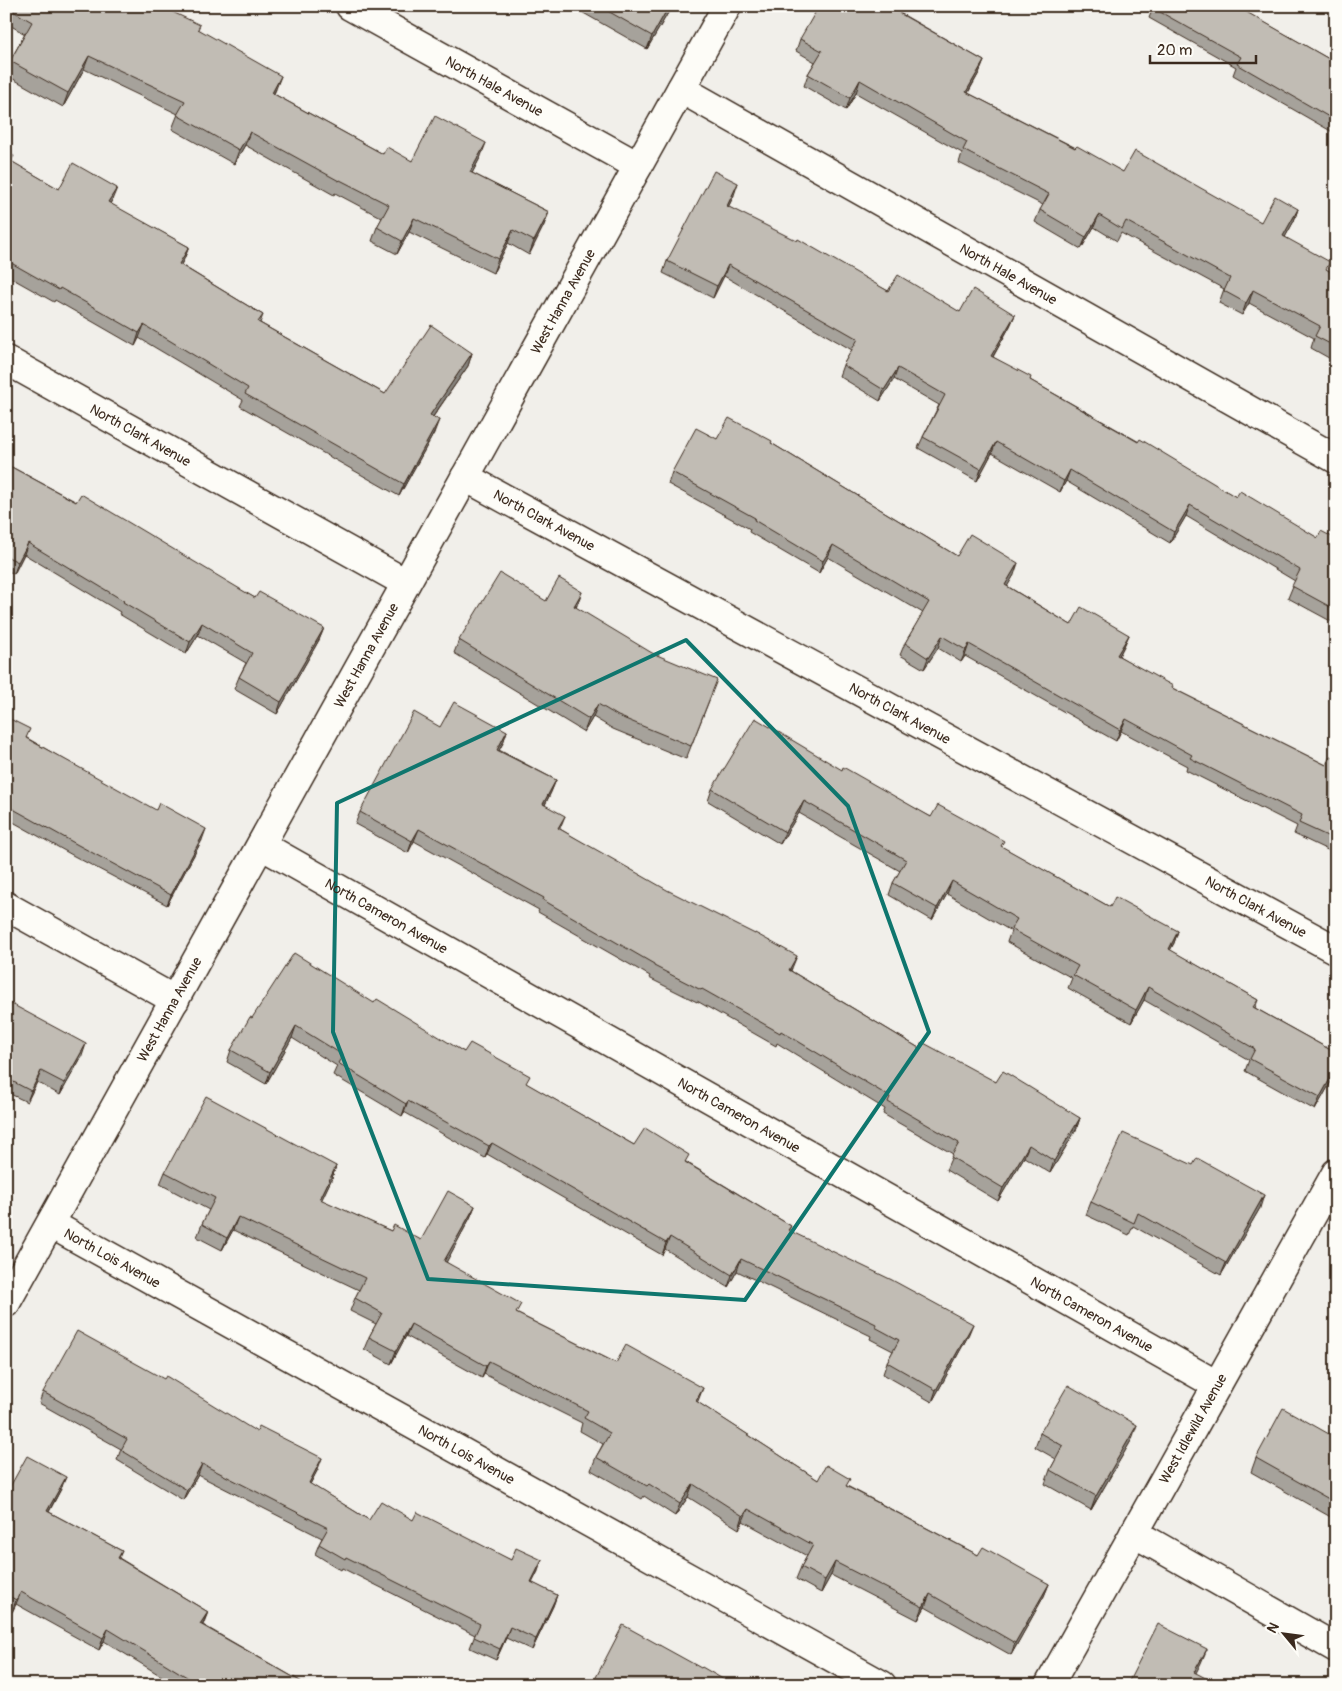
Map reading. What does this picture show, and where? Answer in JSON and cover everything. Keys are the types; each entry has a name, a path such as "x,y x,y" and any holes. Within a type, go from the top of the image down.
{"street":[{"name":"North Hale Avenue","path":"350,6 638,166"},
{"name":"West Hanna Avenue","path":"6,1303 727,6"},
{"name":"North Hale Avenue","path":"681,89 1336,459"},
{"name":"North Clark Avenue","path":"6,360 406,583"},
{"name":"North Clark Avenue","path":"465,477 1336,950"},
{"name":"North Cameron Avenue","path":"261,845 1217,1385"},
{"path":"6,906 175,1000"},
{"name":"West Idlewild Avenue","path":"1049,1685 1336,1173"},
{"name":"North Lois Avenue","path":"50,1224 882,1685"},
{"path":"1134,1533 1336,1648"}],"highlighted area":[{"path":"686,640 848,806 929,1032 745,1300 428,1279 333,1032 337,803"}],"building":[{"path":"6,6 160,6 200,25 198,29 281,76 272,93 383,154 387,147 412,161 435,116 486,143 470,172 549,212 534,241 513,230 498,259 414,218 402,241 377,227 389,205 339,181 250,132 239,150 177,115 185,101 89,56 68,93 10,61 32,22"},
{"path":"599,6 669,6 652,36"},
{"path":"819,6 902,6 899,13 984,61 966,92 1075,148 1077,146 1123,172 1135,151 1261,222 1275,196 1298,209 1283,236 1330,262 1326,269 1336,275 1336,347 1315,336 1320,326 1253,290 1246,303 1224,291 1230,278 1126,221 1122,229 1099,215 1086,237 1040,210 1049,194 963,150 967,142 860,80 850,98 808,74 822,51 800,39"},
{"path":"1154,6 1246,6 1243,10 1336,63 1336,121 1237,64 1241,57 1153,8"},
{"path":"6,152 14,156 11,161 59,189 73,163 117,188 108,202 189,247 179,264 263,315 258,322 385,394 431,325 472,353 430,415 439,420 404,484 245,394 248,388 144,325 139,333 6,260"},
{"path":"714,171 738,183 727,206 797,241 798,239 888,291 898,275 960,312 973,289 1015,315 991,356 1031,377 1030,380 1138,442 1140,439 1236,497 1240,491 1318,538 1321,531 1336,539 1336,610 1292,586 1300,570 1190,505 1174,532 1070,470 1064,481 996,442 981,469 923,437 945,395 898,368 884,390 843,365 858,339 728,265 717,286 667,261"},
{"path":"729,418 772,441 771,443 957,556 970,534 1018,563 1005,585 1071,625 1081,607 1129,635 1117,655 1173,686 1172,688 1326,765 1330,756 1336,758 1336,840 1299,823 1302,815 1190,758 1192,755 1126,719 1120,730 969,644 966,650 942,636 928,658 905,643 929,602 833,545 823,561 754,520 755,518 672,472 696,428 717,439"},
{"path":"6,464 76,502 81,494 255,598 259,592 324,628 281,702 239,677 252,653 202,623 190,642 28,543 18,562 6,556"},
{"path":"500,573 546,601 559,578 582,592 574,606 652,653 717,680 691,746 618,716 598,704 589,719 459,640"},
{"path":"454,702 507,731 497,750 556,780 543,804 565,816 558,828 667,890 797,956 789,970 919,1048 922,1042 996,1082 1003,1071 1080,1118 1054,1161 1029,1145 1003,1188 951,1157 959,1143 888,1102 890,1097 781,1031 780,1033 702,989 654,966 654,964 543,900 544,898 419,829 412,841 360,812 414,712 440,727"},
{"path":"6,717 30,729 26,738 156,810 159,803 206,829 171,895 6,805"},
{"path":"755,718 842,770 843,767 931,817 938,805 1004,841 1001,846 1110,907 1115,897 1178,931 1169,949 1258,1000 1253,1007 1336,1053 1336,1068 1320,1097 1250,1059 1255,1049 1148,987 1136,1010 1073,975 1078,966 1011,929 1017,919 952,881 937,908 893,883 906,860 804,801 785,832 712,789"},
{"path":"294,953 374,1003 377,999 464,1052 470,1043 530,1076 526,1083 634,1145 645,1128 689,1155 685,1162 791,1226 788,1230 892,1280 973,1324 936,1390 887,1362 899,1340 875,1327 876,1324 741,1259 732,1275 670,1237 666,1243 492,1143 489,1146 408,1101 406,1104 338,1063 343,1055 296,1026 270,1072 231,1050 250,1017 252,1018"},
{"path":"6,1001 86,1044 64,1083 41,1071 31,1091 6,1078"},
{"path":"206,1096 336,1166 320,1199 391,1231 394,1225 421,1240 448,1191 475,1206 444,1261 521,1304 516,1313 616,1363 626,1345 703,1388 696,1401 818,1480 826,1465 850,1479 846,1486 978,1555 983,1547 1049,1584 1015,1643 930,1594 923,1607 835,1562 825,1580 801,1567 813,1545 748,1509 743,1516 693,1484 680,1504 649,1484 647,1486 596,1457 610,1433 584,1418 588,1411 489,1361 486,1366 411,1324 396,1351 369,1337 382,1313 355,1298 365,1278 238,1217 227,1238 202,1224 215,1198 165,1172"},
{"path":"1123,1133 1193,1165 1197,1158 1264,1195 1226,1263 1138,1213 1134,1223 1091,1202"},
{"path":"77,1331 164,1379 166,1376 257,1432 259,1426 322,1458 309,1483 369,1520 381,1501 413,1520 417,1512 511,1560 516,1548 542,1560 531,1582 557,1595 536,1639 510,1627 500,1649 474,1637 480,1624 346,1557 345,1559 319,1544 328,1528 202,1464 187,1490 121,1450 127,1439 43,1392"},
{"path":"1068,1385 1137,1425 1096,1496 1050,1470 1063,1446 1040,1433"},
{"path":"1283,1408 1336,1438 1336,1503 1256,1458"},
{"path":"27,1456 66,1477 47,1511 122,1551 118,1558 208,1612 200,1624 307,1685 200,1685 108,1629 103,1638 21,1592 16,1600 6,1594 6,1494"},
{"path":"1158,1624 1207,1649 1194,1672 1219,1685 1127,1685"},
{"path":"623,1625 702,1667 733,1685 592,1685"}]}
